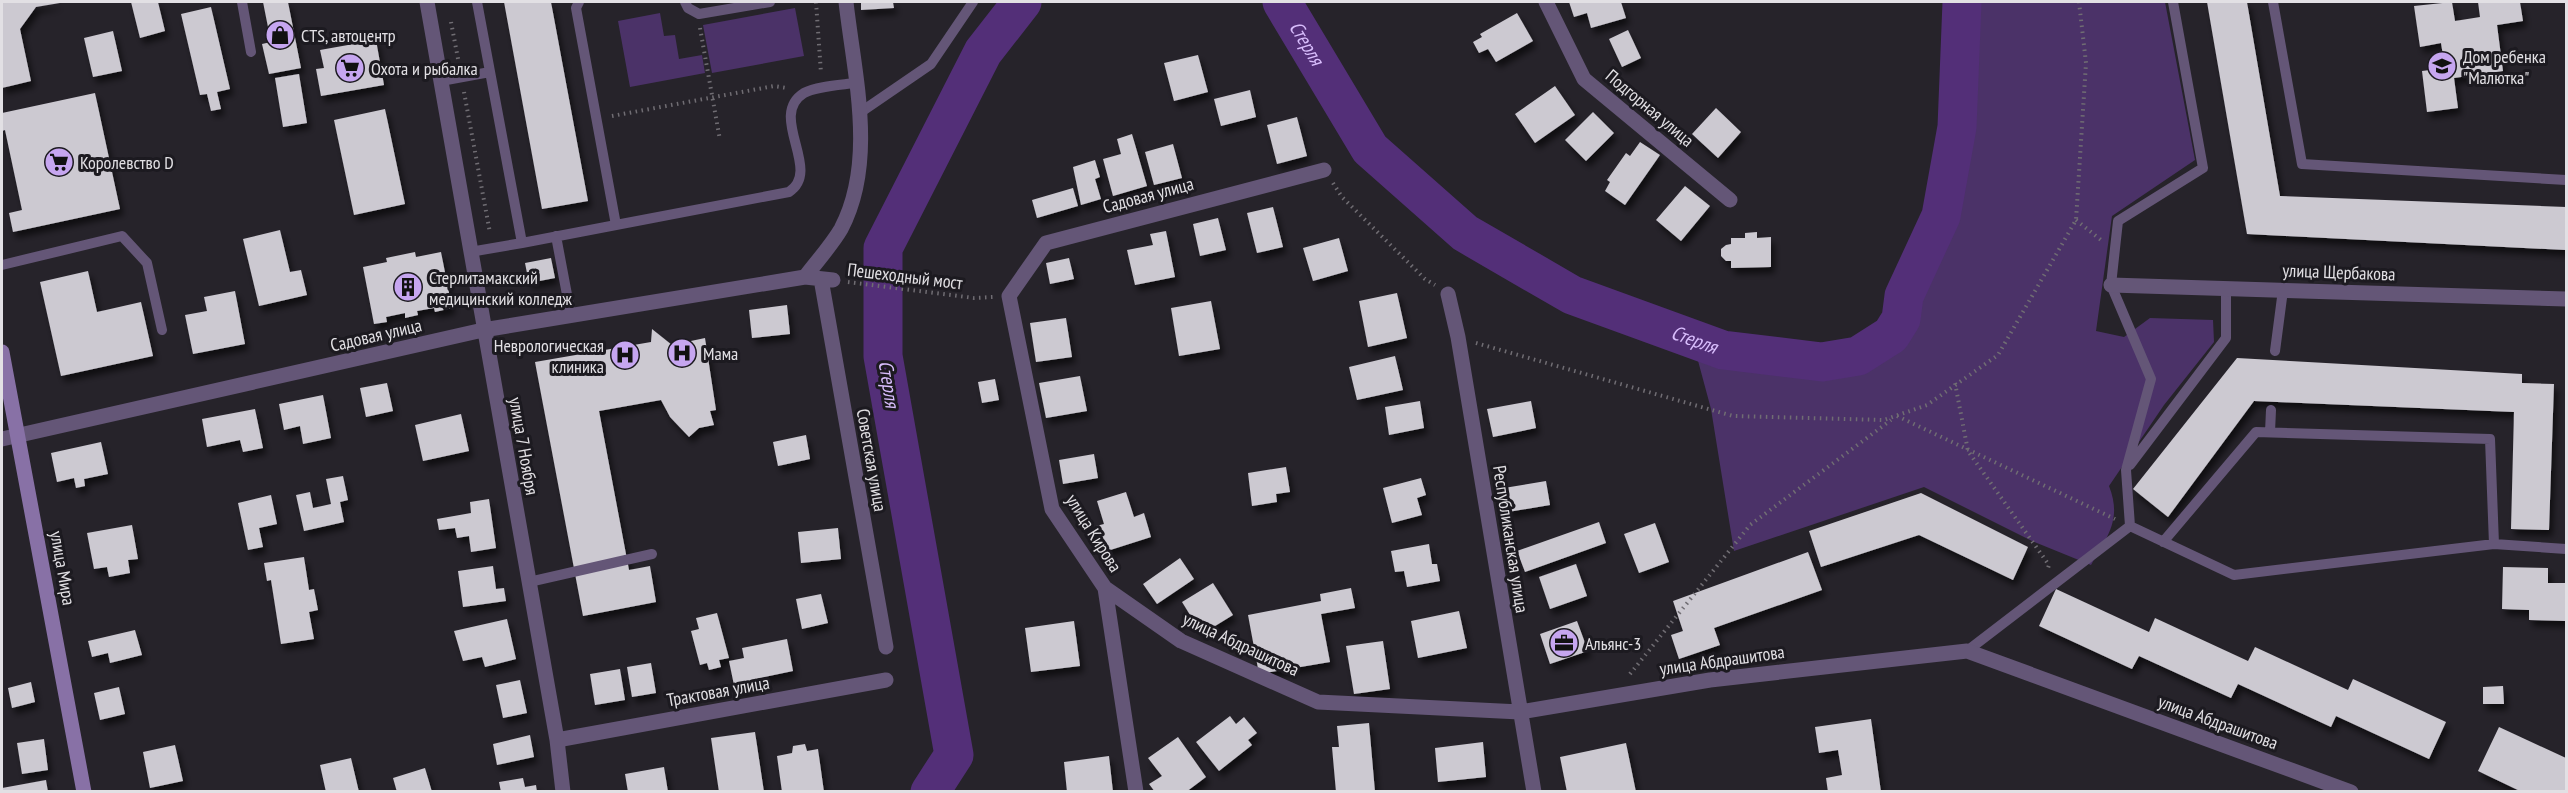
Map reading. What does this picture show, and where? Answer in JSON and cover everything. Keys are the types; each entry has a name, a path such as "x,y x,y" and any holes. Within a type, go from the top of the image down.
{"main road":[{"name":"улица Мира","path":"2,352 84,792"}],"street":[{"name":"улица 7 Ноября","path":"427,2 557,740 563,792"},
{"path":"805,277 833,242 851,205 861,160 846,2"},
{"name":"Подгорная улица","path":"1546,2 1584,79 1730,200"},
{"name":"Садовая улица","path":"1009,296 1046,243 1324,170"},
{"name":"Садовая улица","path":"2,439 483,330 805,277 827,280"},
{"name":"Советская улица","path":"827,280 886,647"},
{"name":"улица Щербакова","path":"2110,285 2566,299"},
{"name":"Республиканская улица","path":"1448,294 1458,337 1534,792"},
{"name":"улица Кирова","path":"1009,296 1052,509 1105,588 1136,792"},
{"name":"улица Абдрашитова","path":"1105,588 1181,641 1318,702 1520,712 1710,680 1967,651 2350,792"},
{"name":"Трактовая улица","path":"557,740 886,680"}],"lane":[{"path":"242,2 251,52"},
{"path":"477,2 522,243"},
{"path":"579,2 576,8 616,225"},
{"path":"685,2 697,13 770,2"},
{"path":"858,114 931,64 973,2"},
{"path":"2130,526 2126,470 2151,379 2110,285 2118,221 2203,168 2174,2"},
{"path":"2273,2 2302,164 2566,180"},
{"path":"441,81 490,72"},
{"path":"470,252 782,194 794,189 801,175 791,117 800,97 806,92 855,83"},
{"path":"2,265 122,236 147,263 162,330"},
{"path":"556,236 571,316"},
{"path":"2126,470 2226,338 2226,288"},
{"path":"2275,351 2283,290"},
{"path":"2270,432 2271,410"},
{"path":"2163,542 2256,432 2270,432 2490,439 2494,544"},
{"path":"2130,526 2234,575 2494,544 2566,549"},
{"path":"1967,651 2130,526"},
{"path":"529,582 652,554"}],"path":[{"path":"816,2 823,89"},
{"path":"1458,337 1733,416 1884,420 1927,405 1955,383 1998,355 2076,220 2086,63 2079,2"},
{"path":"449,12 493,248"},
{"path":"697,13 720,140"},
{"path":"597,119 782,86 800,97"},
{"path":"1324,170 1342,197 1358,213 1425,279 1448,294"},
{"path":"2076,220 2114,250"},
{"name":"Пешеходный мост","path":"827,280 975,298"},
{"path":"1955,383 1968,451 2049,565 2032,601"},
{"path":"1896,416 2130,526"},
{"path":"1612,696 1750,525 1896,416"}],"shaded area":[{"path":"1972,2 2165,2 2195,160 2112,216 2096,331 2124,337 2150,318 2213,320 2214,342 2164,405 2109,486 2113,498 2114,518 2108,536 2091,565 2032,541 1924,487 1734,551 1711,409 1697,357 1822,373 1868,366 1906,335 1917,293 1953,221 1965,154"},
{"path":"795,8 804,56 712,73 703,25"},
{"path":"660,13 664,36 675,35 679,59 702,55 705,73 630,87 618,21"}],"building":[{"path":"2,2 60,3 36,7 20,29 31,81 2,88"},
{"path":"131,2 158,2 165,31 140,38"},
{"path":"263,2 288,2 301,68 269,74 262,44 271,42"},
{"path":"504,2 551,2 588,201 542,209"},
{"path":"861,2 893,2 894,8 861,10"},
{"path":"1569,2 1621,2 1626,18 1591,28 1587,13 1574,17"},
{"path":"2207,2 2247,2 2280,196 2566,207 2566,250 2247,234"},
{"path":"2452,2 2455,21 2480,17 2478,2 2520,2 2523,21 2497,25 2503,71 2454,78 2458,108 2427,112 2422,71 2445,68 2441,43 2420,47 2414,6"},
{"path":"211,7 230,89 217,92 221,109 211,111 207,94 200,95 181,14"},
{"path":"1517,13 1533,41 1496,62 1488,49 1479,53 1473,42 1482,37 1480,34"},
{"path":"1628,30 1641,58 1622,67 1609,39"},
{"path":"113,31 122,71 93,77 84,38"},
{"path":"376,40 384,85 321,96 316,69 324,68 320,50"},
{"path":"1198,55 1208,92 1174,101 1164,63"},
{"path":"299,74 307,123 283,127 275,78"},
{"path":"1555,86 1575,115 1535,143 1515,114"},
{"path":"1250,90 1256,117 1221,126 1214,99"},
{"path":"95,93 120,209 13,232 9,213 22,210 5,130 2,131 2,113"},
{"path":"1716,108 1741,132 1718,158 1692,134"},
{"path":"385,109 405,204 354,215 334,120"},
{"path":"1593,112 1614,133 1586,161 1565,140"},
{"path":"1297,117 1307,156 1277,164 1267,125"},
{"path":"1132,134 1147,186 1113,196 1103,159 1121,154 1117,139"},
{"path":"1640,142 1660,155 1625,205 1605,191 1610,182 1607,180 1626,153 1630,156"},
{"path":"1173,144 1182,178 1154,185 1145,152"},
{"path":"1095,160 1100,177 1095,179 1101,199 1081,205 1073,167"},
{"path":"1685,186 1710,206 1681,241 1656,220"},
{"path":"1073,188 1078,206 1037,218 1032,200"},
{"path":"1273,207 1283,247 1257,253 1247,213"},
{"path":"1218,218 1226,250 1200,256 1193,224"},
{"path":"280,230 290,272 301,270 307,295 259,306 243,239"},
{"path":"1166,231 1175,277 1135,285 1127,250 1153,245 1150,234"},
{"path":"1757,232 1757,238 1771,237 1771,267 1731,268 1731,261 1726,261 1721,256 1721,249 1731,244 1731,238 1745,238 1745,233"},
{"path":"1339,238 1348,271 1313,281 1303,248"},
{"name":"Стерлитамакский медицинский колледж","path":"415,252 416,257 441,252 452,308 435,312 434,308 417,311 418,315 405,318 405,313 386,317 387,322 374,324 363,267 387,262 386,258"},
{"path":"551,258 555,278 529,283 525,263"},
{"path":"1069,258 1074,279 1050,284 1046,263"},
{"path":"88,271 97,312 141,302 153,356 61,376 40,282"},
{"path":"235,291 245,344 193,354 185,315 207,311 204,297"},
{"path":"1397,293 1407,338 1368,347 1359,301"},
{"path":"1211,301 1220,349 1179,356 1171,308"},
{"path":"787,305 790,334 752,338 749,310"},
{"path":"1066,318 1072,357 1036,362 1030,323"},
{"path":"652,329 672,345 705,338 716,410 710,411 714,425 699,428 689,437 670,417 661,400 599,411 629,570 650,566 656,602 583,616 535,362 651,342"},
{"path":"1395,356 1403,390 1357,400 1349,367"},
{"path":"2237,358 2522,374 2522,383 2554,384 2549,530 2511,529 2514,412 2254,401 2168,517 2133,489"},
{"path":"1080,376 1087,411 1046,418 1039,383"},
{"path":"995,379 999,400 982,403 978,382"},
{"path":"387,383 393,411 366,417 360,388"},
{"path":"323,395 331,438 303,444 300,426 284,430 279,404"},
{"path":"1420,401 1424,428 1389,435 1385,407"},
{"path":"1531,401 1536,428 1493,437 1487,409"},
{"path":"255,409 263,448 243,452 240,440 207,447 202,419"},
{"path":"461,414 469,451 423,461 415,425"},
{"path":"806,435 810,459 778,466 773,442"},
{"path":"101,442 108,474 84,479 85,486 76,488 74,478 57,482 51,453"},
{"path":"1094,454 1098,478 1063,484 1059,460"},
{"path":"1286,467 1290,492 1276,494 1277,502 1252,506 1248,473"},
{"path":"343,476 348,500 340,502 344,522 304,531 296,495 310,492 313,508 331,504 326,479"},
{"path":"1421,478 1426,495 1417,498 1422,515 1392,523 1383,488"},
{"path":"1546,481 1550,505 1508,512 1504,488"},
{"path":"1126,492 1134,517 1144,513 1151,537 1104,552 1096,526 1104,524 1097,501"},
{"path":"1921,493 2028,547 2013,580 1919,535 1821,567 1809,531"},
{"path":"271,495 277,524 259,528 263,547 248,550 238,503"},
{"path":"489,499 496,548 471,552 469,536 457,538 455,528 439,530 437,519 471,513 470,502"},
{"path":"1599,522 1606,543 1525,572 1517,551"},
{"path":"1655,523 1669,562 1639,573 1624,534"},
{"path":"132,525 138,559 128,560 130,573 109,577 107,567 94,569 87,533"},
{"path":"838,528 841,559 801,563 798,532"},
{"path":"1429,544 1432,564 1437,564 1440,581 1407,587 1404,571 1395,572 1391,551"},
{"path":"1808,552 1822,590 1714,628 1720,645 1679,659 1671,635 1683,631 1673,601"},
{"path":"304,557 309,590 314,589 318,610 309,612 314,639 281,644 271,580 267,581 264,563"},
{"path":"1180,558 1194,579 1157,604 1143,584"},
{"path":"1576,564 1587,596 1550,609 1539,577"},
{"path":"493,566 496,589 504,588 506,601 463,607 458,571"},
{"path":"2503,567 2548,568 2548,583 2566,583 2566,621 2529,620 2529,610 2502,609"},
{"path":"1213,583 1233,615 1202,634 1182,602"},
{"path":"1351,588 1355,608 1321,614 1330,662 1259,674 1248,615 1321,601 1320,594"},
{"path":"2056,589 2149,632 2155,618 2248,661 2255,647 2348,690 2353,679 2446,722 2429,759 2336,716 2331,727 2238,684 2231,698 2139,656 2132,669 2039,626"},
{"path":"821,594 828,623 802,629 796,599"},
{"path":"1459,611 1467,648 1418,658 1411,621"},
{"path":"717,613 729,658 719,660 721,667 709,670 707,663 700,665 691,631 699,629 696,618"},
{"path":"507,619 516,659 485,667 482,657 463,661 454,631"},
{"path":"1074,621 1080,666 1031,672 1025,628"},
{"path":"1577,621 1588,651 1550,664 1540,634"},
{"path":"135,630 142,655 110,663 108,653 92,657 88,641"},
{"path":"787,639 793,671 750,680 751,687 735,690 729,661 744,658 742,648"},
{"path":"1383,641 1390,689 1354,694 1346,646"},
{"path":"651,663 656,693 632,697 627,667"},
{"path":"620,669 625,700 595,705 590,674"},
{"path":"520,680 527,713 503,718 496,685"},
{"path":"31,682 35,702 12,708 8,688"},
{"path":"2503,686 2504,704 2483,704 2483,687"},
{"path":"119,687 125,714 100,720 94,693"},
{"path":"1230,716 1236,724 1244,717 1257,733 1248,740 1252,745 1219,771 1196,742"},
{"path":"1871,719 1881,792 1828,792 1826,778 1842,775 1838,750 1819,753 1815,727"},
{"path":"1369,723 1375,792 1336,792 1332,747 1339,747 1337,726"},
{"path":"2499,727 2566,758 2566,792 2522,792 2478,771"},
{"path":"755,732 764,792 719,792 711,738"},
{"path":"530,735 534,757 497,765 493,744"},
{"path":"1178,737 1206,777 1186,792 1155,792 1149,784 1162,776 1148,758"},
{"path":"44,739 48,770 22,774 17,743"},
{"path":"1483,742 1486,777 1438,782 1435,748"},
{"path":"1626,743 1636,792 1567,792 1560,757"},
{"path":"805,744 807,751 818,749 824,792 782,792 777,756 792,753 793,746"},
{"path":"175,745 183,781 150,788 143,752"},
{"path":"1109,756 1113,792 1067,792 1064,762"},
{"path":"351,758 359,792 326,792 320,765"},
{"path":"664,767 668,792 628,792 625,774"},
{"path":"425,768 432,792 397,792 393,778"},
{"path":"523,778 525,787 536,785 537,792 501,792 499,782"},
{"path":"46,780 48,792 2,792 2,788"}],"waterway":[{"name":"Стерля","path":"930,792 954,755 883,356 883,248 983,52 1022,2"},
{"name":"Стерля","path":"1282,2 1370,149 1465,233 1572,295 1723,350 1822,362 1858,356 1891,335 1901,319 1904,296 1941,216 1957,127 1962,2"}],"place":[{"name":"СTS, автоцентр","path":"280,35"},
{"name":"Дом ребенка \"Малютка\"","path":"2442,66"},
{"name":"Охота и рыбалка","path":"350,68"},
{"name":"Королевство D","path":"59,162"},
{"name":"Стерлитамакский медицинский колледж","path":"408,287"},
{"name":"Мама","path":"682,353"},
{"name":"Неврологическая клиника","path":"625,355"},
{"name":"Альянс-3","path":"1564,643"}]}
